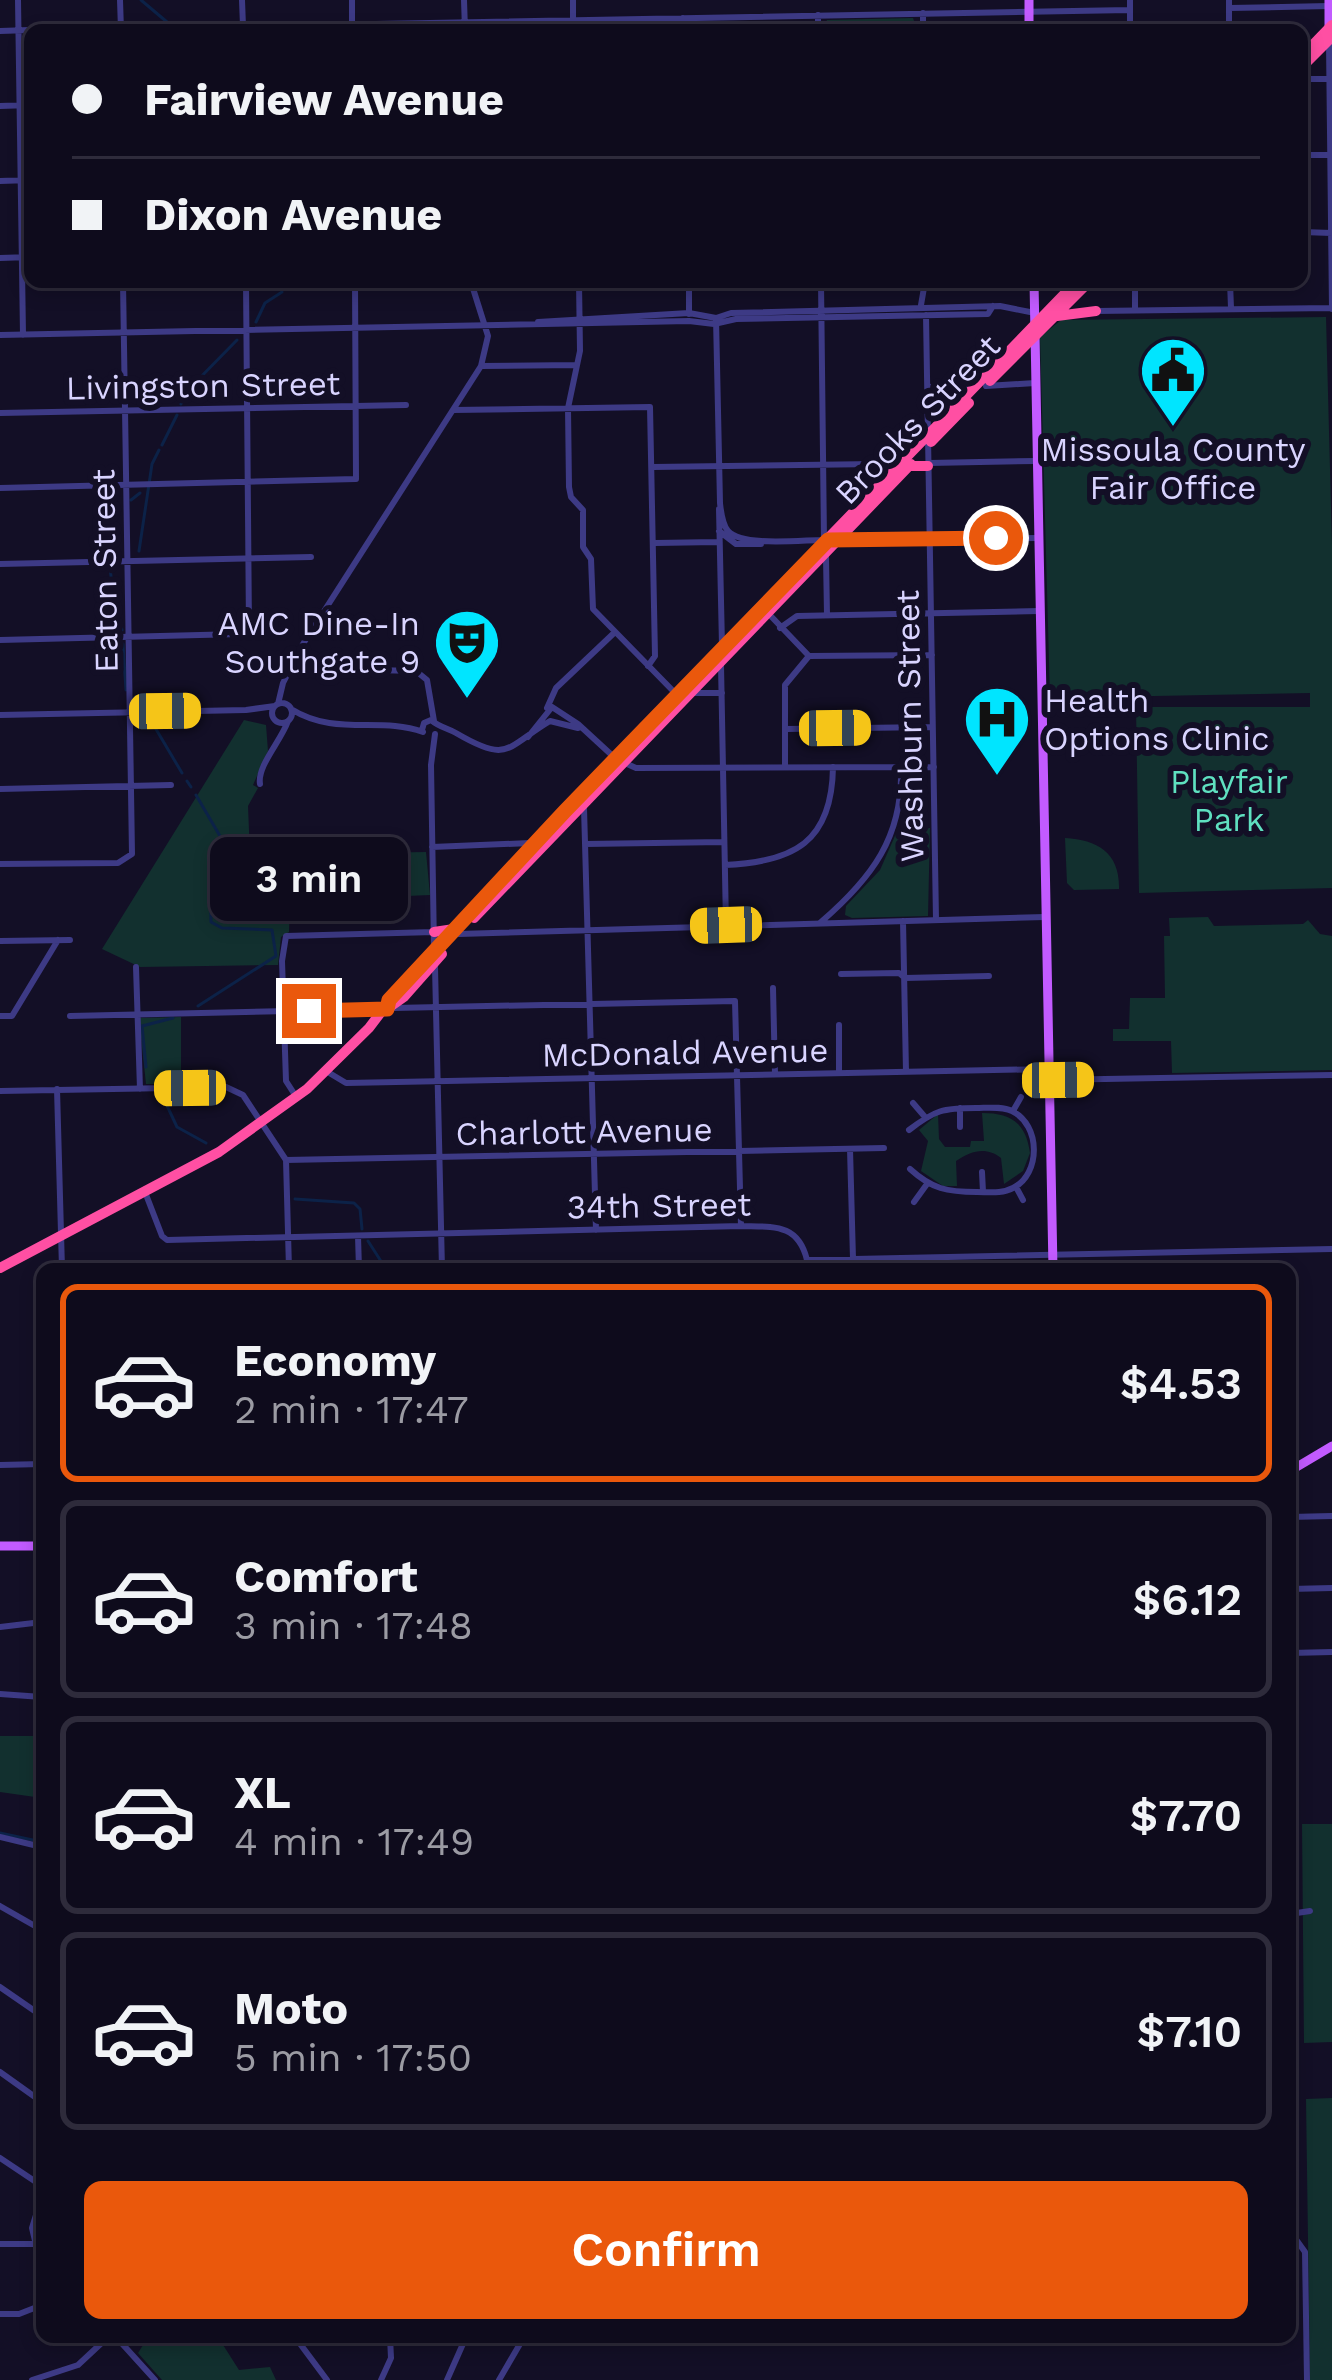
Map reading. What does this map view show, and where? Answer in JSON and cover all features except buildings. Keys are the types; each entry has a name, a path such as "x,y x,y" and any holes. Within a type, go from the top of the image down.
{"highway":[{"path":"1308,61 1331,32"},
{"path":"1076,293 1082,307 1096,310"},
{"name":"Brooks Street","path":"828,540 981,386 1035,324 1076,293"},
{"path":"1035,324 1051,314 1096,310"},
{"path":"877,464 929,465"},
{"path":"877,464 886,480"},
{"name":"Brooks Street","path":"458,930 620,761 721,664 828,540 906,464"},
{"name":"Brooks Street","path":"620,761 765,611"},
{"name":"Brooks Street","path":"0,1268 266,1128 361,1036 535,843 584,798"},
{"path":"434,932 458,930"}],"main road":[{"path":"1329,3 1331,32"},
{"path":"1034,288 1053,1263"},
{"path":"1296,1468 1332,1446"},
{"path":"0,1546 36,1546"}],"street":[{"path":"18,0 24,165"},
{"path":"573,0 573,20"},
{"path":"1229,4 1329,3"},
{"path":"501,24 1130,5"},
{"path":"923,13 923,24"},
{"path":"818,15 818,24"},
{"path":"683,18 684,24"},
{"path":"0,31 24,31"},
{"path":"1096,310 1332,308 1331,32"},
{"path":"0,106 24,105"},
{"path":"23,334 25,288"},
{"name":"Eaton Street","path":"0,864 118,863 129,858 134,844 123,288"},
{"path":"0,640 240,634 249,629 246,288"},
{"path":"0,488 356,478 355,288"},
{"path":"275,749 275,720 283,706 290,668 481,366 488,344 473,288"},
{"path":"579,288 577,365 568,408 569,494 583,509 583,547 591,559 593,609 678,696"},
{"path":"688,288 689,317"},
{"path":"821,288 826,615"},
{"path":"918,307 926,288"},
{"path":"1135,288 1135,309"},
{"path":"1230,288 1231,309"},
{"path":"925,294 936,307"},
{"path":"0,335 529,325 689,317 717,321 993,306 1035,324"},
{"path":"823,314 988,314 993,306"},
{"path":"926,315 963,307"},
{"name":"Washburn Street","path":"926,315 936,920"},
{"path":"717,321 726,925"},
{"path":"481,366 577,365"},
{"path":"928,387 1036,383"},
{"name":"Livingston Street","path":"0,413 406,405"},
{"path":"453,410 650,407 655,656 648,666"},
{"path":"929,465 1036,461"},
{"path":"652,467 877,464"},
{"path":"720,503 730,533 776,541"},
{"path":"718,525 722,537 736,544"},
{"path":"720,561 724,548 776,541 1036,538"},
{"path":"653,543 717,542"},
{"path":"0,564 310,557"},
{"path":"765,611 809,656 932,655"},
{"path":"780,628 792,616 1039,611"},
{"path":"0,714 283,706 348,728 430,728 497,751 528,737 552,714 551,694 614,633"},
{"path":"785,768 785,685 809,656"},
{"path":"290,668 410,669 428,680 442,1263"},
{"path":"692,693 722,693"},
{"path":"260,784 260,772 289,721 283,706"},
{"path":"246,710 275,720 317,721"},
{"path":"552,714 580,728 620,761 647,770 934,767"},
{"path":"785,729 932,727"},
{"path":"725,865 775,860 806,843 817,832 831,801 832,767"},
{"path":"820,922 857,890 886,851 899,809 901,768"},
{"path":"0,789 171,785"},
{"path":"584,798 596,1230"},
{"path":"585,844 724,842"},
{"path":"432,847 535,843"},
{"path":"506,845 519,861"},
{"path":"476,916 479,927 493,931"},
{"path":"458,930 1045,917"},
{"path":"903,921 906,1072"},
{"path":"297,1097 286,1081 282,961 286,936 434,932"},
{"path":"0,1016 12,1016 58,940"},
{"path":"0,941 70,940"},
{"path":"136,968 140,1089"},
{"path":"842,974 899,973 905,979 989,976"},
{"path":"773,988 775,1074"},
{"path":"70,1016 735,1001 741,1226"},
{"path":"352,1010 362,1019 361,1036"},
{"path":"839,1025 839,1073"},
{"name":"McDonald Avenue","path":"326,1071 346,1083 906,1072 1332,1075"},
{"path":"0,1091 226,1087 243,1095 286,1160 289,1263"},
{"path":"57,1089 62,1263"},
{"path":"1013,1112 1021,1097"},
{"path":"913,1103 925,1118"},
{"path":"960,1108 960,1127"},
{"path":"909,1130 939,1109 1013,1112 1031,1130 1034,1150 1032,1164 1016,1187 945,1192 910,1169"},
{"name":"Charlott Avenue","path":"286,1160 884,1148"},
{"path":"850,1149 853,1258"},
{"path":"1034,1150 1051,1150"},
{"path":"982,1172 982,1192"},
{"path":"914,1202 927,1184"},
{"path":"1016,1187 1023,1200"},
{"name":"34th Street","path":"145,1191 167,1240 741,1226 788,1229 797,1235 807,1260"},
{"path":"358,1236 359,1263"},
{"path":"805,1263 853,1258 1332,1249"},
{"path":"901,1258 901,1263"},
{"path":"0,1465 36,1464"},
{"path":"1296,1517 1332,1516"},
{"path":"1296,1589 1332,1588"},
{"path":"0,1627 36,1623"},
{"path":"1296,1653 1332,1652"},
{"path":"0,1694 36,1697"},
{"path":"0,1838 36,1846"},
{"path":"0,1906 36,1927"},
{"path":"1296,1913 1310,1911"},
{"path":"0,1987 36,2012"},
{"path":"0,2072 36,2098"},
{"path":"0,2158 36,2182"},
{"path":"36,2211 36,2252"},
{"path":"1296,2240 1304,2252 1307,2380"},
{"path":"0,2244 33,2243"},
{"path":"0,2314 36,2307"},
{"path":"32,2380 78,2365 105,2343"},
{"path":"118,2343 155,2380"},
{"path":"300,2343 327,2380"},
{"path":"382,2380 391,2357 390,2343"},
{"path":"447,2380 463,2343"},
{"path":"499,2380 521,2343"}],"green space":[{"path":"913,18 915,24 825,24 827,20"},
{"name":"Playfair Park","path":"1326,317 1332,545 1332,888 1139,893 1136,707 1310,707 1310,693 1050,698 1040,337 1061,320"},
{"path":"244,720 266,725 268,751 248,806 250,855 426,852 430,895 290,901 289,932 281,937 278,965 140,967 102,949"},
{"path":"930,828 928,916 845,915 846,906 880,870 898,829"},
{"path":"1065,838 1105,851 1116,866 1119,889 1074,890 1067,883"},
{"path":"1208,917 1214,926 1303,924 1308,920 1320,934 1332,936 1332,1070 1172,1073 1171,1041 1113,1041 1113,1029 1129,1029 1130,998 1165,998 1164,936 1170,936 1169,918"},
{"path":"181,1017 181,1084 146,1084 139,1018"},
{"path":"982,1113 1001,1115 1021,1127 1030,1153 1023,1171 1004,1184 1001,1158 984,1151 956,1161 957,1186 943,1186 921,1171 928,1141 919,1130 938,1114 939,1139 945,1147 970,1147 971,1141 984,1141"},
{"path":"0,1736 36,1736 36,1797 0,1792"},
{"path":"1302,1824 1332,1824 1332,2042 1304,2043"},
{"path":"1332,2098 1332,2380 1310,2380 1306,2099"},
{"path":"144,2343 222,2343 239,2370 270,2367 276,2380 162,2380 138,2353"}],"waterway":[{"path":"141,0 167,22"},
{"path":"256,322 265,303 282,292"},
{"path":"188,390 237,340"},
{"path":"181,404 185,394"},
{"path":"162,445 177,415"},
{"path":"139,551 152,464 159,450"},
{"path":"131,500 140,493"},
{"path":"109,520 118,505"},
{"path":"108,527 110,557"},
{"path":"110,567 113,595"},
{"path":"115,603 122,630"},
{"path":"123,644 126,690"},
{"path":"135,697 142,705"},
{"path":"150,719 182,773"},
{"path":"187,781 191,787"},
{"path":"196,795 234,860 210,871 211,922 222,928 272,930 276,956 198,1006"},
{"path":"146,1067 142,1026 173,1018"},
{"path":"163,1097 177,1127 206,1143"},
{"path":"295,1199 354,1203 360,1209 362,1229"},
{"path":"368,1241 382,1263"},
{"path":"0,1833 36,1841"}],"place":[{"name":"Missoula County Fair Office","path":"1173,429"},
{"name":"AMC Dine-In Southgate 9","path":"467,701"},
{"name":"Health Options Clinic","path":"997,778"}],"route":[{"path":"309,1011 387,1009 389,1000 500,880 828,540 996,538"}]}
